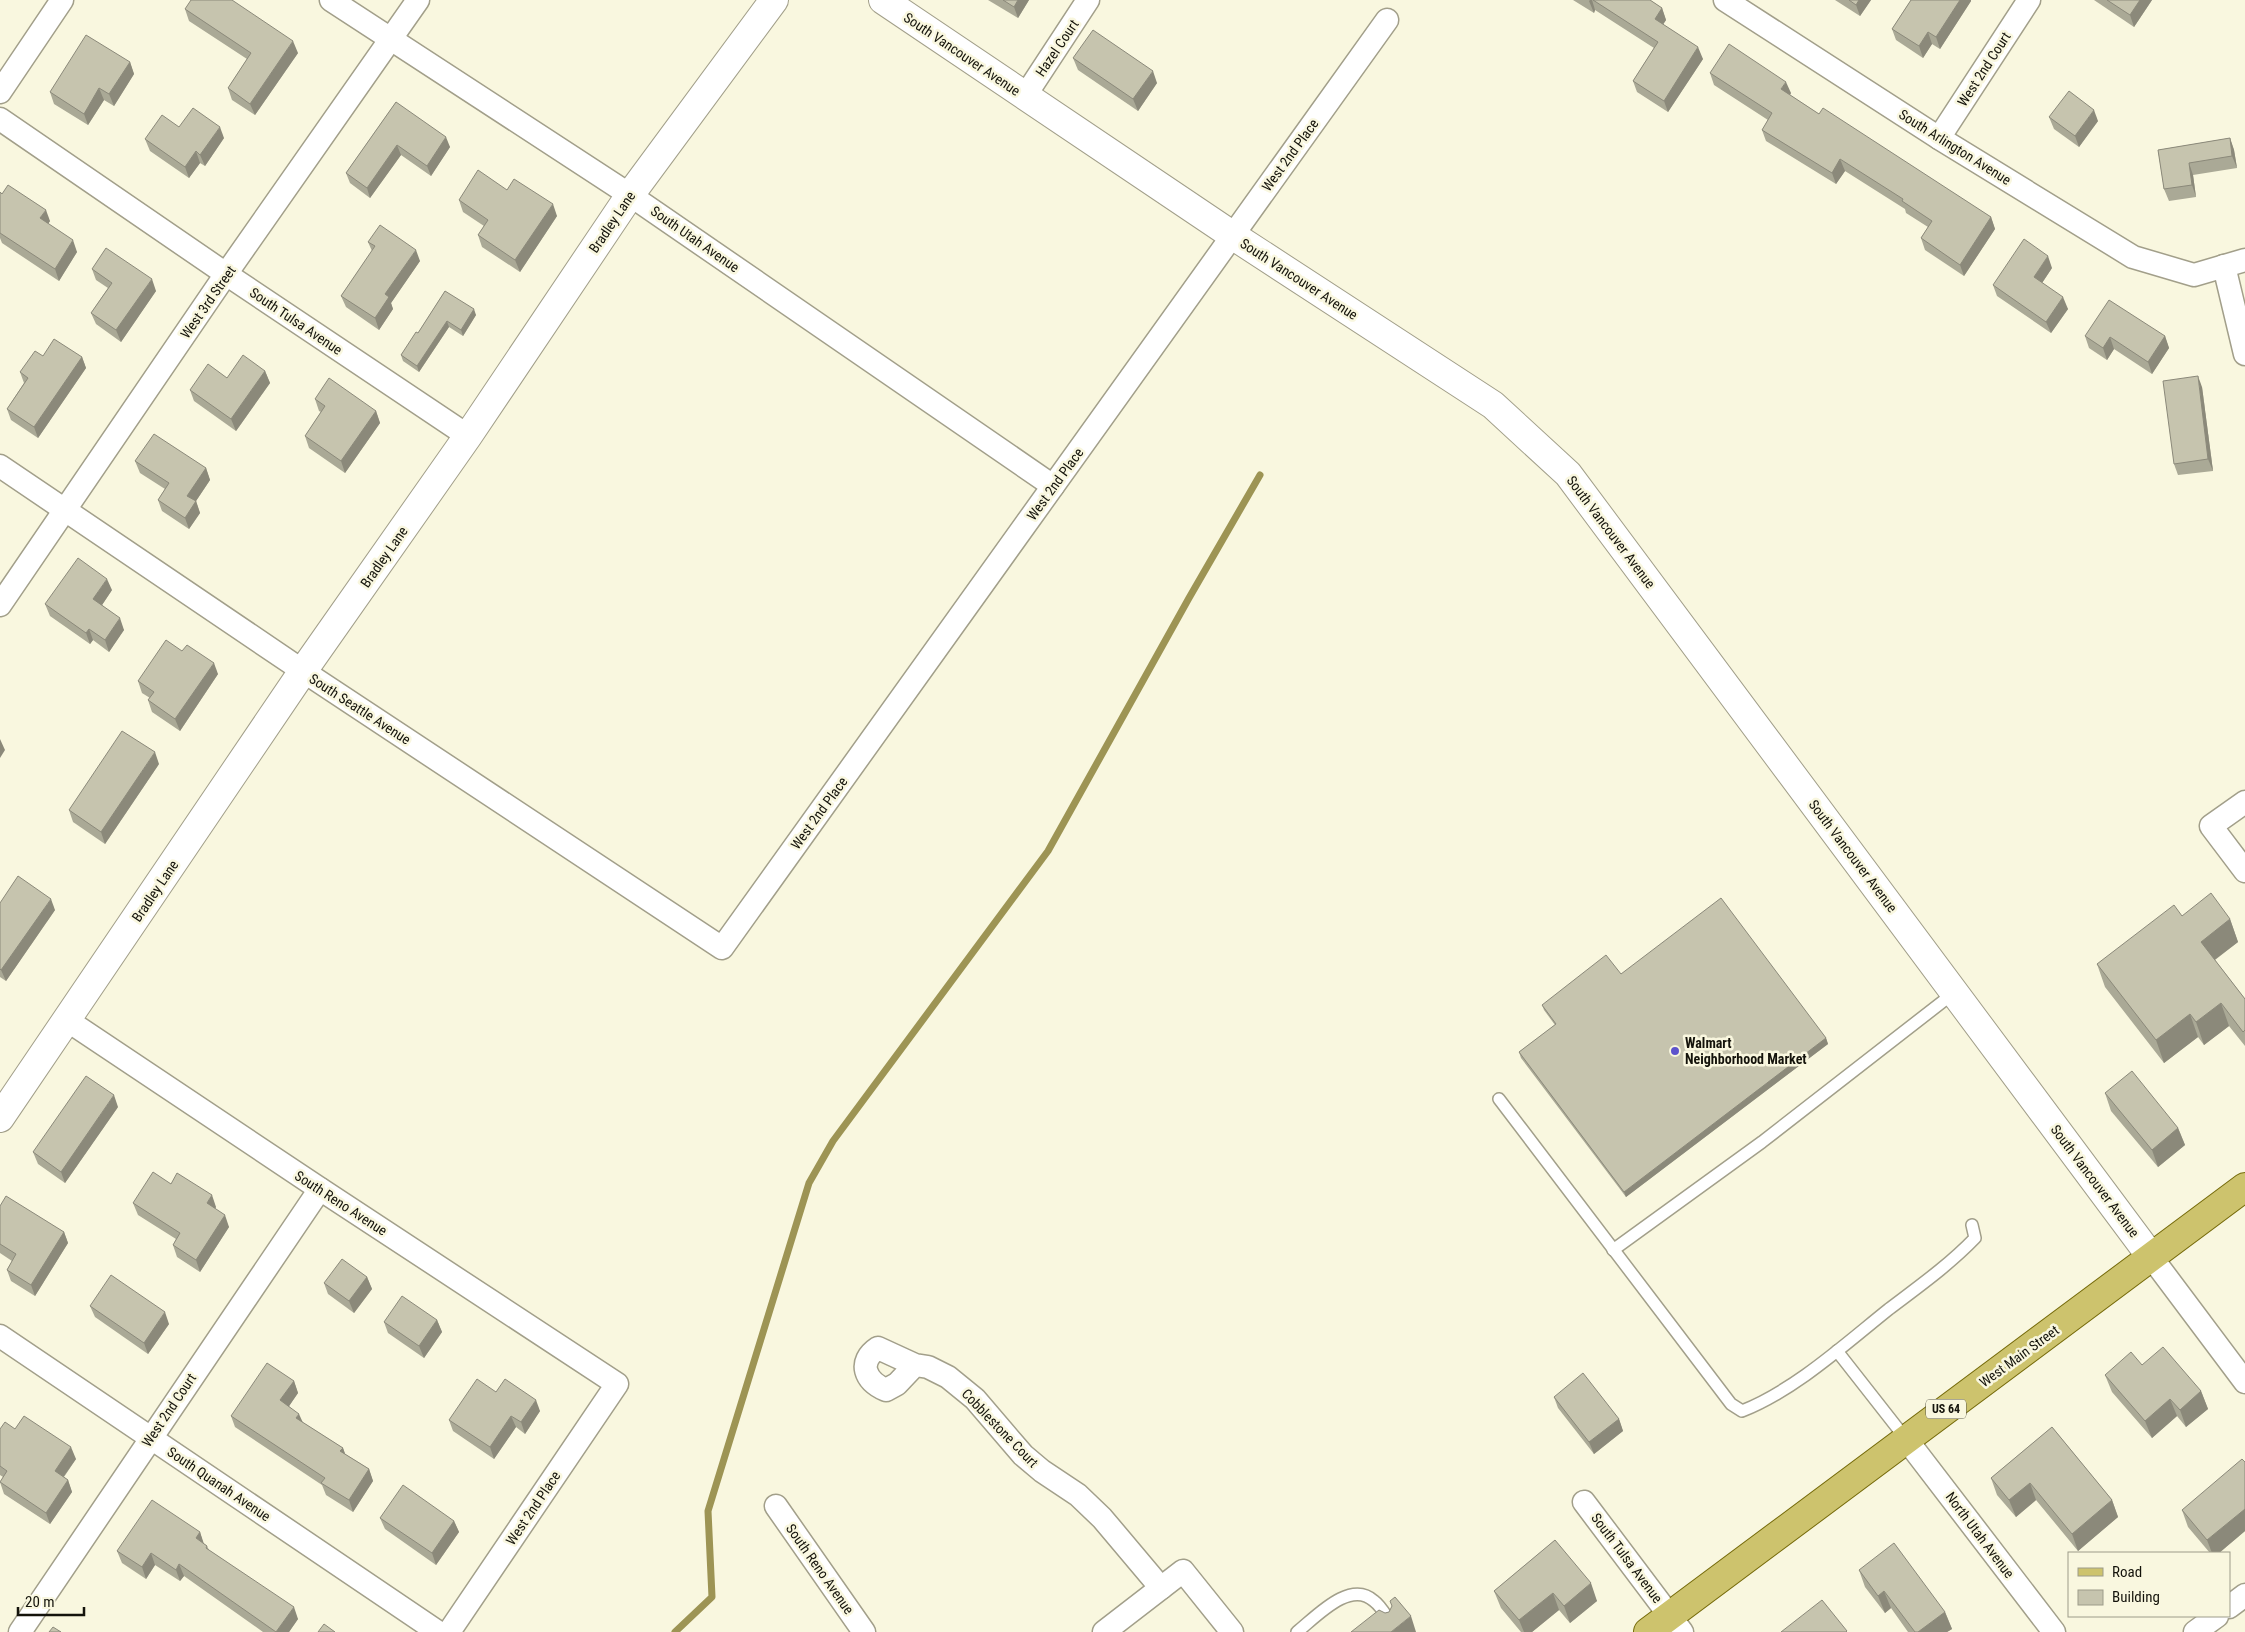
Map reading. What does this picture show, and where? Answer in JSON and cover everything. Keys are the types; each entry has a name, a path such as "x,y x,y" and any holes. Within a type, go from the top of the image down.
{"main road":[{"name":"West Main Street","path":"1648,1632 1676,1623 1906,1439 2245,1187"}],"street":[{"path":"0,92 62,0"},
{"name":"South Utah Avenue","path":"331,0 630,195 1053,486"},
{"name":"West 3rd Street","path":"0,605 226,274 418,0"},
{"name":"Bradley Lane","path":"0,1118 304,671 468,436 630,195 774,0"},
{"name":"South Vancouver Avenue","path":"883,0 1232,235 1493,404 1568,474 1955,991 2152,1258"},
{"name":"Hazel Court","path":"1025,96 1088,0"},
{"name":"South Arlington Avenue","path":"1725,0 1939,138 2133,257 2194,275 2234,263"},
{"name":"West 2nd Court","path":"1939,138 2029,0"},
{"name":"West 2nd Place","path":"722,948 1387,20"},
{"name":"South Tulsa Avenue","path":"0,119 226,274 468,436"},
{"path":"2234,263 2245,354"},
{"name":"South Seattle Avenue","path":"0,466 304,671 722,948"},
{"path":"2245,802 2211,826 2245,871"},
{"name":"South Reno Avenue","path":"67,1020 617,1384"},
{"name":"West 2nd Court","path":"20,1632 320,1189"},
{"path":"2152,1258 2245,1382"},
{"name":"South Quanah Avenue","path":"0,1336 438,1632"},
{"name":"Cobblestone Court","path":"914,1365 928,1367 948,1377 975,1399 1023,1455 1042,1471 1078,1495 1102,1518 1161,1588"},
{"name":"West 2nd Place","path":"449,1632 617,1384"},
{"name":"North Utah Avenue","path":"1906,1439 2054,1632"},
{"name":"South Tulsa Avenue","path":"1584,1502 1676,1623"},
{"name":"South Reno Avenue","path":"776,1506 864,1632"},
{"path":"1104,1632 1183,1571 1232,1632"},
{"path":"2230,1606 2245,1595"},
{"path":"2195,1632 2216,1617"}],"lane":[{"path":"1613,1250 1746,1154 1955,991"},
{"path":"1499,1099 1731,1404 1742,1411 1766,1401 1837,1351 1963,1250 1974,1238 1972,1225"},
{"path":"1837,1351 1906,1439"},
{"path":"1297,1632 1341,1598 1359,1593 1375,1601 1391,1623"}],"building":[{"path":"191,0 232,0 293,41 250,104 228,88 251,53 185,9"},
{"path":"1003,0 1018,0 1014,7"},
{"path":"1593,0 1650,0 1662,8 1655,19 1698,47 1664,101 1633,81 1658,42"},
{"path":"1849,0 1859,0 1856,5"},
{"path":"1911,0 1960,0 1936,37 1928,32 1919,46 1892,29"},
{"path":"2107,0 2140,0 2130,15"},
{"path":"1093,30 1153,71 1133,99 1073,58"},
{"path":"86,35 130,62 109,94 99,88 84,114 50,92"},
{"path":"1729,44 1786,82 1781,89 1819,114 1823,108 1991,217 1960,265 1921,238 1932,221 1902,201 1903,199 1840,159 1832,173 1762,130 1772,113 1710,73"},
{"path":"2069,91 2094,110 2075,136 2049,117"},
{"path":"396,102 446,137 427,166 397,145 367,188 346,173"},
{"path":"193,108 220,127 200,155 196,151 185,167 145,139 162,115 179,127"},
{"path":"2230,138 2232,156 2189,163 2192,185 2164,189 2158,150"},
{"path":"478,170 507,190 514,179 553,204 515,260 478,235 488,220 459,200"},
{"path":"8,185 46,210 40,218 73,240 55,269 0,233 0,192 2,194"},
{"path":"380,225 416,250 385,294 389,297 375,318 341,296 375,246 368,242"},
{"path":"2024,239 2048,256 2034,277 2063,297 2046,322 1993,285"},
{"path":"106,248 152,279 116,330 91,313 112,283 92,269"},
{"path":"445,291 474,309 461,330 447,321 417,366 401,355 416,332 418,333"},
{"path":"2109,300 2165,336 2148,362 2110,337 2103,348 2085,336"},
{"path":"54,339 82,357 34,427 7,409 28,378 20,372 35,351 43,356"},
{"path":"243,355 265,371 231,419 190,390 208,364 227,378"},
{"path":"2198,376 2208,459 2174,464 2163,381"},
{"path":"329,378 376,411 341,461 305,436 325,406 315,399"},
{"path":"154,434 206,468 187,496 196,501 185,518 158,500 169,483 135,461"},
{"path":"78,558 107,579 93,599 120,618 105,640 89,629 86,633 45,604"},
{"path":"166,640 182,651 187,645 214,663 175,719 148,700 154,692 138,681"},
{"path":"122,731 155,752 101,832 69,810"},
{"path":"18,876 51,899 1,970 0,903"},
{"path":"2211,893 2230,919 2201,942 2245,999 2245,1030 2243,1032 2221,1003 2196,1022 2190,1014 2156,1040 2097,964 2174,905 2182,916"},
{"name":"Walmart Neighborhood Market","path":"1721,898 1826,1038 1624,1192 1519,1052 1556,1024 1542,1005 1606,955 1621,974"},
{"path":"2132,1071 2178,1128 2152,1150 2105,1093"},
{"path":"86,1076 114,1095 61,1172 33,1152"},
{"path":"153,1172 171,1184 177,1173 212,1195 207,1203 225,1215 196,1260 173,1245 180,1233 133,1203"},
{"path":"6,1196 64,1232 31,1285 7,1270 16,1254 0,1244 0,1206"},
{"path":"342,1259 367,1277 349,1301 324,1283"},
{"path":"111,1275 165,1312 144,1343 90,1306"},
{"path":"402,1296 437,1320 419,1346 384,1322"},
{"path":"2163,1347 2201,1391 2180,1410 2170,1399 2145,1421 2105,1375 2131,1352 2142,1365"},
{"path":"267,1363 294,1381 280,1400 299,1414 296,1418 343,1448 340,1451 369,1469 349,1500 321,1483 325,1478 231,1416"},
{"path":"1583,1373 1619,1419 1589,1442 1554,1397"},
{"path":"477,1379 496,1392 505,1379 536,1400 521,1422 511,1416 490,1447 449,1420"},
{"path":"24,1416 71,1447 55,1471 68,1480 46,1513 0,1482 7,1471 0,1466 0,1429 5,1422 15,1429"},
{"path":"2052,1427 2112,1500 2072,1534 2030,1483 2009,1500 1991,1478"},
{"path":"2242,1459 2245,1462 2245,1509 2207,1540 2182,1510"},
{"path":"403,1485 454,1521 432,1553 380,1518"},
{"path":"152,1500 200,1532 196,1538 207,1546 206,1548 294,1607 276,1632 179,1564 176,1570 151,1553 142,1567 117,1551"},
{"path":"1555,1540 1591,1583 1564,1606 1553,1593 1519,1620 1494,1591"},
{"path":"1894,1543 1945,1612 1918,1632 1915,1632 1884,1591 1878,1596 1859,1570"},
{"path":"1395,1597 1411,1616 1391,1632 1351,1632 1379,1610 1385,1613 1389,1612 1392,1606 1390,1601"},
{"path":"1822,1600 1846,1632 1781,1632"},
{"path":"324,1624 335,1632 318,1632"},
{"path":"53,1627 61,1632 49,1632"}],"waterway":[{"path":"675,1632 712,1597 708,1511 809,1183 833,1141 1048,851 1260,475"}],"place":[{"name":"Walmart Neighborhood Market","path":"1675,1051"}]}
